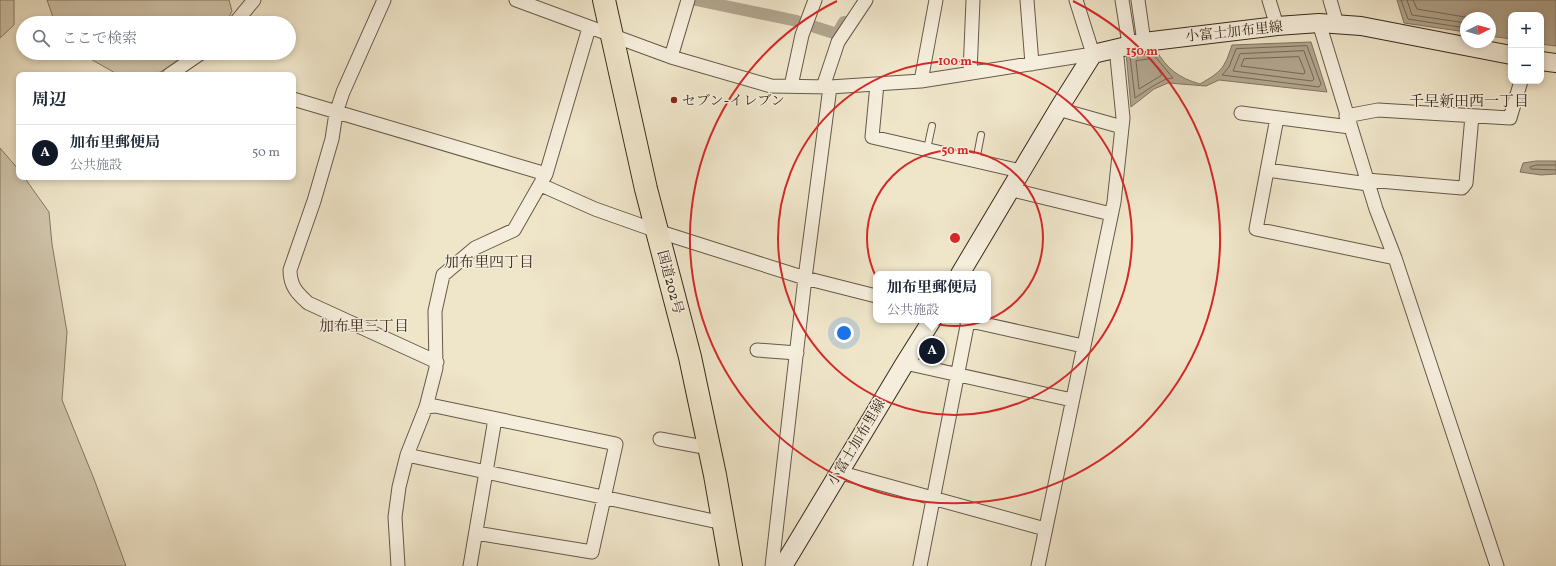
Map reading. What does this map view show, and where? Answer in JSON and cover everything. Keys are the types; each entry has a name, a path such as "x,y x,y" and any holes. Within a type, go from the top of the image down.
{"highway":[{"name":"国道202号","path":"604,0 644,182 690,357 731,566"}],"main road":[{"name":"小富士加布里線","path":"1093,54 1130,44 1277,26 1319,23 1361,26 1508,55"},
{"path":"962,271 1009,189 1093,54"},
{"path":"1544,61 1556,63"},
{"name":"小富士加布里線","path":"783,566 838,472 930,323"}],"street":[{"path":"241,16 254,0"},
{"path":"384,0 343,92 336,113 332,139 314,201 290,270 290,281 297,293 308,303 437,362"},
{"path":"516,0 613,37 671,57 772,86 827,87 921,81 1093,54 1076,0"},
{"path":"791,86 802,35 815,0"},
{"path":"772,566 827,87 838,42 866,0"},
{"path":"921,81 936,0"},
{"path":"970,73 973,0"},
{"path":"1026,0 1032,64"},
{"path":"1122,0 1130,44"},
{"path":"1038,566 1111,214 1122,127 1130,44 1138,0"},
{"path":"1269,0 1277,26"},
{"path":"1330,0 1337,24"},
{"path":"671,57 687,1"},
{"path":"1319,23 1367,182 1395,258 1497,566"},
{"path":"398,566 395,517 399,487 407,455 426,407 437,362 435,311 443,275 475,248 514,230 543,180 589,28"},
{"path":"173,72 191,60"},
{"path":"877,84 872,136 1020,171"},
{"path":"1241,113 1277,118 1348,121 1378,110 1510,118 1519,84"},
{"path":"296,100 543,180 596,209 657,231 805,278 873,295"},
{"path":"1058,109 1122,127"},
{"path":"1267,170 1367,182 1462,188 1466,183 1472,116"},
{"path":"1277,118 1256,230 1395,258"},
{"path":"1009,189 1111,214"},
{"path":"920,566 958,375 967,323"},
{"path":"980,323 1083,346"},
{"path":"757,350 797,353"},
{"path":"904,363 1072,400"},
{"path":"426,407 435,406 616,444 592,552 476,533"},
{"path":"470,566 495,418"},
{"path":"660,439 709,448"},
{"path":"407,455 723,524"},
{"path":"838,472 1045,529"}],"lane":[{"path":"927,149 932,126"},
{"path":"976,161 981,135"}],"shaded area":[{"path":"0,0 14,0 14,25 0,38"},
{"path":"47,0 229,0 232,11 230,16 53,16"},
{"path":"92,60 178,60 160,72 113,72"},
{"path":"0,148 16,167 16,180 26,180 49,212 52,244 67,332 62,400 94,479 126,566 0,566"}],"water":[{"path":"1397,0 1556,0 1556,46 1544,44 1544,12 1508,12 1508,39 1496,37 1496,12 1460,12 1460,31 1404,23"},
{"path":"1311,42 1327,92 1219,80 1206,86 1168,83 1154,89 1131,107 1126,52 1156,50 1169,68 1174,72 1186,79 1200,84 1221,69 1227,59 1232,45"},
{"path":"1536,161 1556,161 1556,174 1541,175 1520,172 1523,163"}],"waterway":[{"path":"696,0 797,21"},
{"path":"815,27 837,34 844,22"}],"place":[{"name":"セブン-イレブン","path":"674,100"},
{"name":"加布里郵便局","path":"932,351"}],"district":[{"name":"千早新田西一丁目","path":"1469,101"},
{"name":"加布里四丁目","path":"489,262"},
{"name":"加布里三丁目","path":"364,326"}]}
